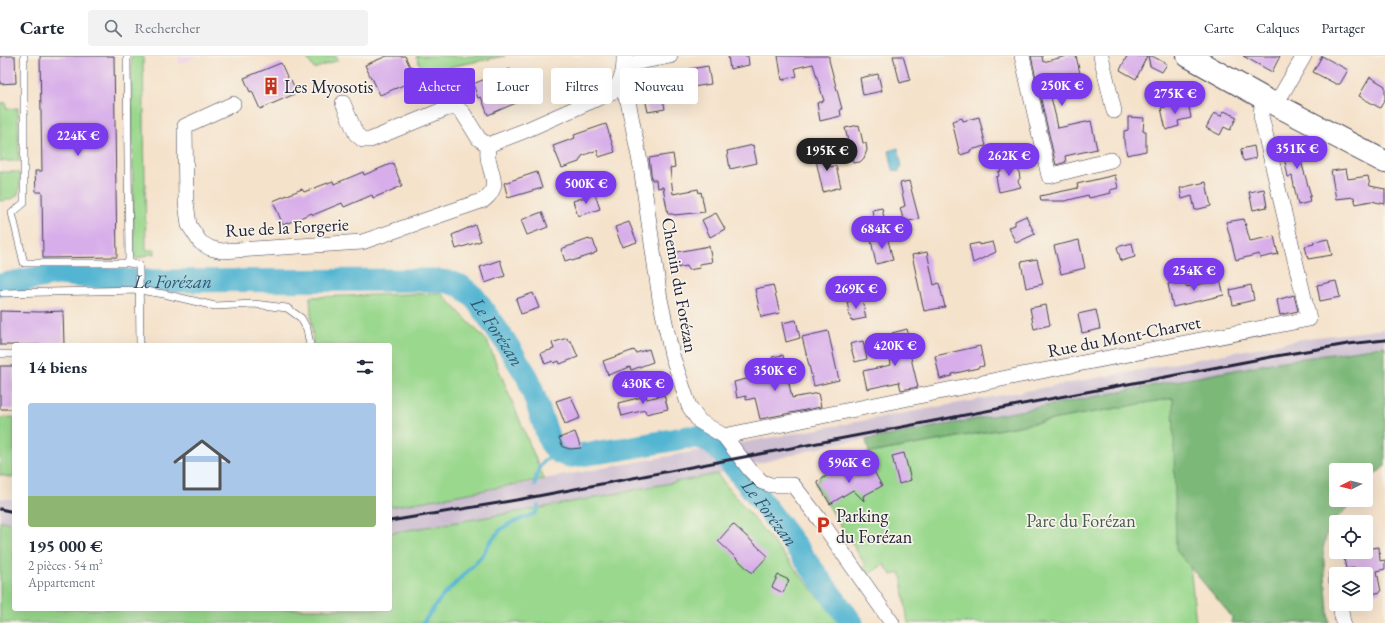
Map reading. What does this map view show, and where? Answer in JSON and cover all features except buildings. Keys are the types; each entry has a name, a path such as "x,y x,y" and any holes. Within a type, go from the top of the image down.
{"main road":[{"path":"1188,56 1385,162"}],"street":[{"path":"343,103 356,134 363,140 370,140 445,109 456,108 463,113 479,139 488,145 524,131 612,92 619,84 623,75 624,60 670,56"},
{"path":"1022,56 1049,176 1111,160"},
{"path":"1101,56 1114,110"},
{"path":"1271,102 1304,56"},
{"name":"Chemin du Forézan","path":"619,84 630,108 641,167 660,299 672,355 688,406 699,422 724,436 750,470 762,482 771,485 793,485 820,520 892,623"},
{"name":"Rue du Mont-Charvet","path":"724,436 1016,376 1309,319 1261,116 1262,105 1271,102"},
{"name":"Rue de la Forgerie","path":"233,104 185,126 186,202 189,225 200,242 210,248 222,251 362,242 484,200 491,194 494,182 488,160 488,145"},
{"path":"1341,611 1343,623"}],"lane":[{"path":"24,56 24,203 12,214 24,263 130,263 139,265 140,343"},
{"path":"126,56 130,263"},
{"path":"3,293 139,290 164,294 215,306 254,304 287,308 301,318 307,329 310,343"},
{"path":"0,354 12,354"}],"shaded area":[{"path":"179,56 199,56 179,64"},
{"path":"1385,329 1385,346 1277,362 866,440 839,443 717,474 535,509 392,533 392,507 523,484 1308,338"},
{"path":"0,498 12,500 12,523 0,521"}],"green space":[{"path":"131,56 143,56 146,250 155,250 155,254 150,254 137,259 134,256"},
{"path":"306,56 336,56 338,60 314,69"},
{"path":"416,56 505,56 449,68 421,68"},
{"path":"0,103 6,103 6,109 18,108 19,161 0,161"},
{"path":"0,172 17,172 20,174 20,186 16,197 0,201"},
{"path":"441,293 487,341 544,479 392,507 392,343 313,343 310,297"},
{"path":"1385,346 1385,466 1373,477 1373,463 1329,463 1329,507 1348,507 1340,515 1329,515 1329,525 1323,549 1329,623 1231,623 1232,617 1176,550 1173,398 869,453 866,440 1277,362"},
{"name":"Parc du Forézan","path":"1173,398 1196,623 908,623 901,573 891,575 884,564 865,577 860,569 866,566 815,484 832,460"},
{"path":"12,417 12,478 0,475 0,418"},
{"path":"717,474 840,623 0,623 0,521 12,523 12,611 392,611 392,533 535,509"}],"water":[{"path":"898,148 902,167 898,172 893,170 889,151"}],"waterway":[{"name":"Le Forézan","path":"0,285 56,274 137,281 432,280 448,282 461,286 474,297 505,341 528,378 550,442 558,452 572,456 688,437 706,440 721,452 744,479 852,623"},
{"path":"535,485 537,473 541,464 558,452"},
{"path":"423,623 441,598 482,556 490,542 501,529 511,523 534,514 537,511 538,506"}],"railway":[{"path":"392,521 522,499 1276,356 1348,344 1385,340"},
{"path":"0,509 12,512"}],"place":[{"name":"Les Myosotis","path":"271,86"},
{"name":"Parking du Forézan","path":"823,525"}]}
